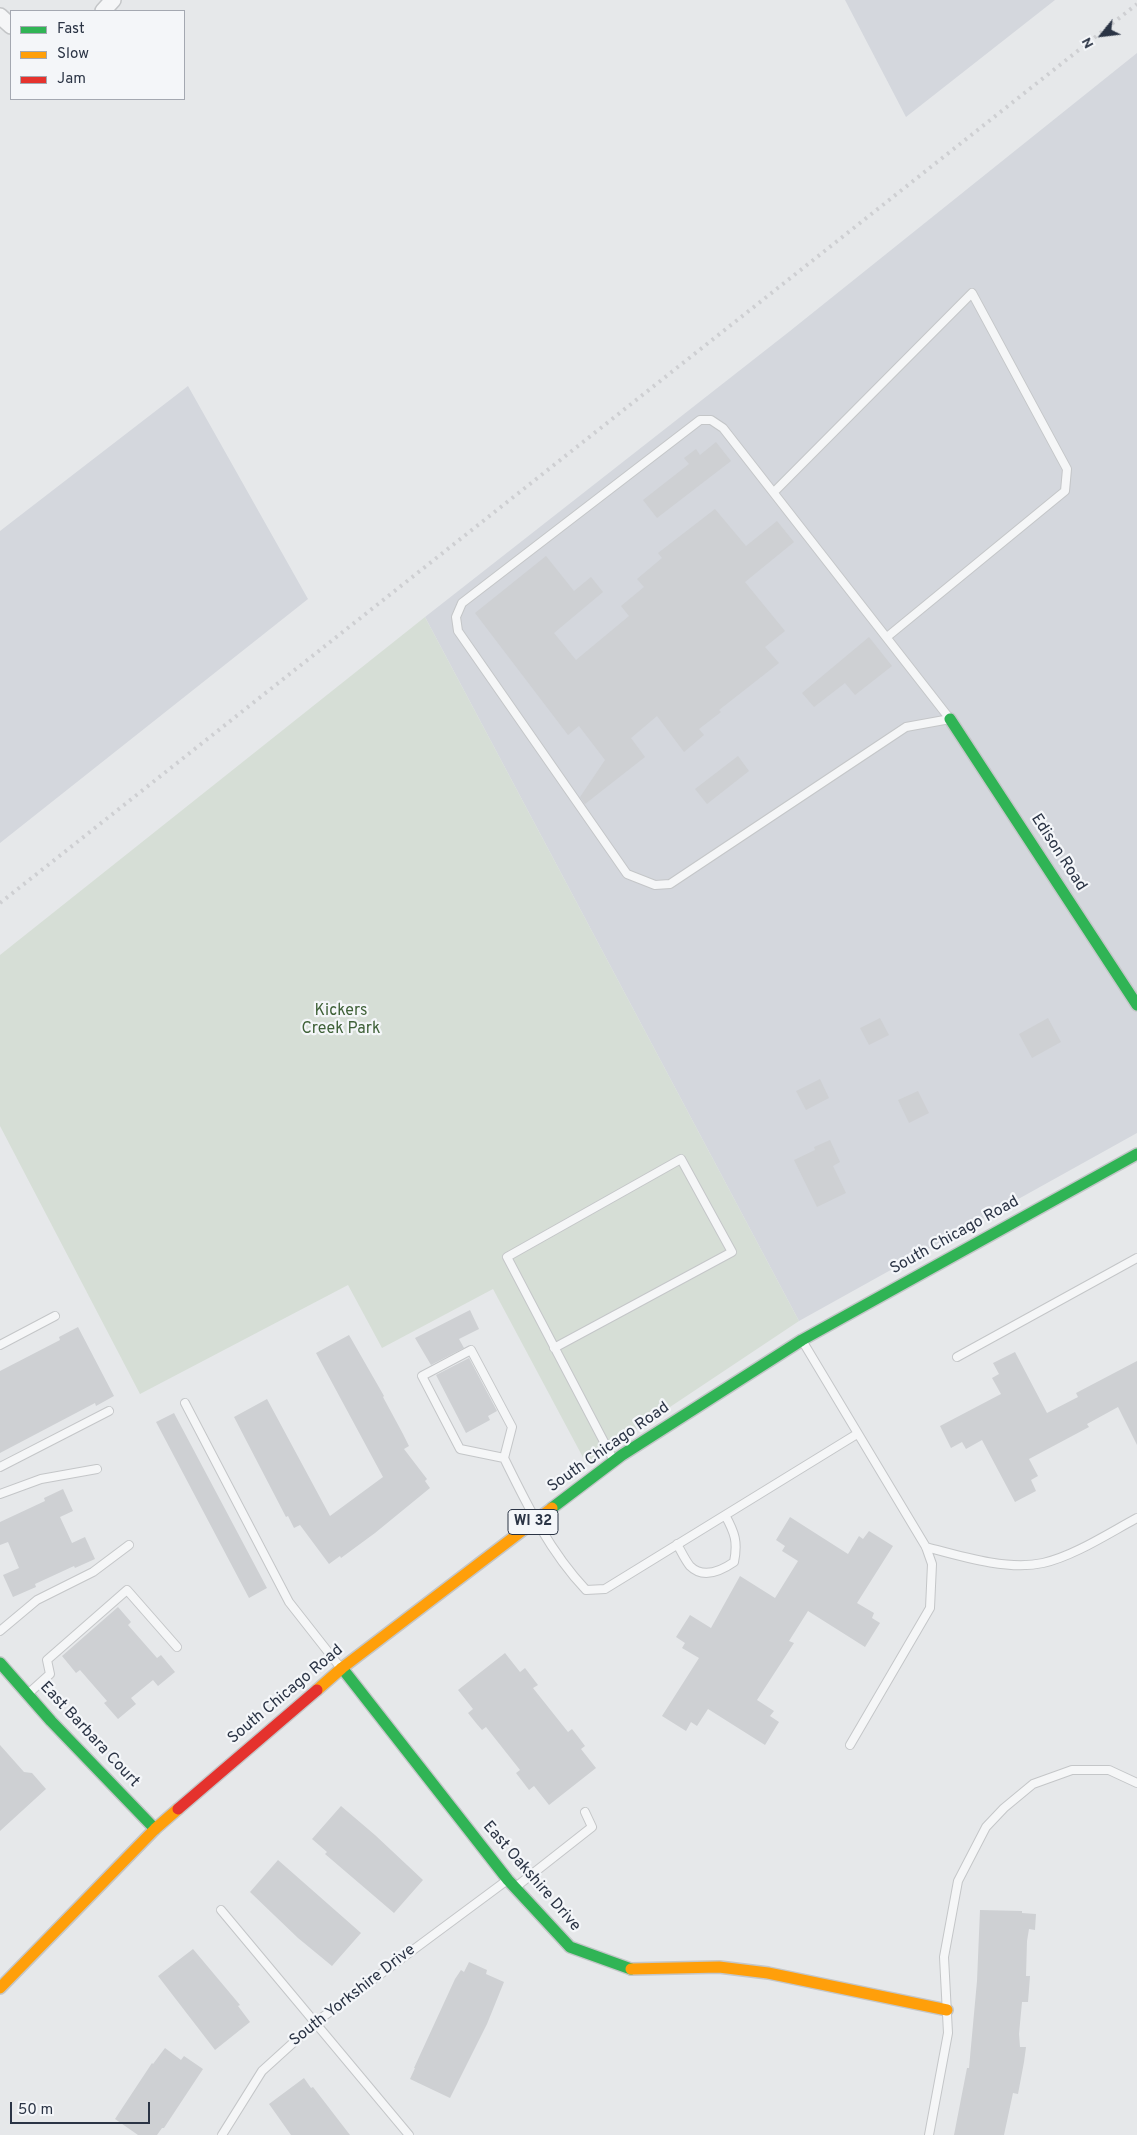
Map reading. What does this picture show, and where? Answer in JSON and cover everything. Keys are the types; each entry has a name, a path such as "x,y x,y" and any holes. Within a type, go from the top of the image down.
{"main road":[{"name":"Edison Road","path":"950,719 1137,1005"},
{"name":"South Chicago Road","path":"0,1988 155,1829 342,1668 614,1460 802,1340 1137,1154"},
{"name":"East Barbara Court","path":"0,1663 51,1721 155,1829"},
{"name":"East Oakshire Drive","path":"342,1668 512,1883 570,1947 630,1968 719,1967 768,1973 947,2010"}],"street":[{"path":"104,10 113,0"},
{"path":"0,16 10,25"}],"lane":[{"path":"774,492 972,293 1067,469 1065,491 887,637"},
{"path":"700,420 711,420 723,428 774,492 950,719 906,727 670,884 655,885 627,874 458,631 456,617 462,603 700,420"},
{"path":"554,1348 732,1252 681,1159 507,1257 554,1348 614,1460"},
{"path":"957,1357 1137,1258"},
{"path":"0,1345 55,1316"},
{"path":"802,1340 926,1547 932,1564 930,1608 850,1745"},
{"path":"504,1458 460,1449 422,1376 471,1350 512,1427 504,1458 535,1521 575,1579 586,1590 604,1589 857,1434"},
{"path":"185,1403 288,1602 342,1668"},
{"path":"0,1467 109,1411"},
{"path":"0,1494 41,1479 98,1469"},
{"path":"677,1544 690,1566 704,1573 722,1571 734,1562 737,1546 733,1530 725,1515"},
{"path":"926,1547 967,1558 1013,1564 1043,1563 1071,1552 1137,1518"},
{"path":"0,1632 37,1600 93,1572 130,1545"},
{"path":"27,1694 50,1674 47,1660 127,1590 177,1647"},
{"path":"929,2135 948,2032 944,1957 958,1881 986,1827 1004,1808 1033,1784 1072,1770 1109,1770 1137,1784"},
{"name":"South Yorkshire Drive","path":"222,2135 262,2071 316,2022 592,1827 585,1812"},
{"path":"221,1910 409,2135"}],"shaded area":[{"path":"845,0 1055,0 906,117"},
{"path":"1137,53 1137,1133 799,1321 425,617 790,331"},
{"path":"188,386 308,599 0,843 0,531"}],"green space":[{"name":"Kickers Creek Park","path":"425,617 799,1321 586,1463 493,1289 382,1348 348,1285 140,1394 0,1126 0,955"}],"building":[{"path":"716,442 731,461 657,518 643,500 689,464 684,458 696,449 700,455"},
{"path":"715,509 746,546 777,521 794,542 745,582 785,631 765,647 779,663 719,710 721,712 699,729 704,735 684,752 657,716 631,738 645,757 585,804 580,797 605,760 579,726 568,735 475,613 546,556 574,591 591,577 603,592 554,633 576,660 629,616 621,606 644,587 637,579 662,558 658,553"},
{"path":"869,637 892,666 855,695 845,683 814,707 802,693"},
{"path":"738,756 749,771 707,804 695,789"},
{"path":"880,1018 889,1035 869,1045 860,1028"},
{"path":"1048,1018 1061,1042 1032,1058 1019,1034"},
{"path":"820,1079 829,1098 806,1110 796,1091"},
{"path":"918,1091 929,1113 909,1123 898,1100"},
{"path":"830,1140 840,1162 833,1166 846,1193 817,1207 794,1160 815,1150 814,1147"},
{"path":"470,1310 479,1329 459,1339 464,1348 431,1365 415,1338"},
{"path":"78,1327 114,1396 96,1406 95,1403 0,1453 0,1371 60,1340 59,1337"},
{"path":"349,1335 384,1396 409,1446 404,1449 427,1479 425,1481 430,1488 375,1533 341,1558 340,1556 329,1564 300,1525 294,1528 288,1516 286,1517 234,1417 267,1399 330,1516 383,1477 316,1353"},
{"path":"1015,1352 1047,1413 1078,1397 1076,1393 1137,1361 1137,1445 1118,1407 1087,1424 1089,1427 1029,1459 1038,1476 1031,1480 1036,1491 1015,1502 982,1440 966,1449 962,1442 951,1448 940,1426 1001,1394 992,1378 999,1374 993,1363"},
{"path":"469,1358 497,1411 488,1416 490,1420 466,1433 436,1375"},
{"path":"174,1413 267,1588 249,1598 156,1422"},
{"path":"63,1489 73,1511 60,1517 72,1543 85,1537 95,1559 75,1568 74,1566 35,1584 36,1587 13,1597 3,1575 19,1568 8,1542 0,1545 0,1522 45,1501 44,1498"},
{"path":"790,1517 848,1554 859,1536 863,1539 869,1531 893,1546 857,1603 874,1613 872,1618 880,1623 865,1647 808,1611 789,1641 794,1643 757,1700 774,1711 770,1716 779,1722 765,1745 708,1709 697,1726 691,1722 686,1731 662,1716 699,1658 682,1648 685,1643 676,1637 690,1615 711,1628 740,1576 775,1598 798,1561 782,1551 785,1546 776,1540"},
{"path":"118,1607 131,1622 128,1625 157,1658 161,1655 175,1672 158,1686 153,1680 131,1698 136,1704 118,1719 104,1703 107,1701 80,1670 76,1673 62,1656"},
{"path":"505,1653 520,1672 525,1668 538,1685 533,1688 568,1732 572,1729 585,1746 581,1749 596,1768 549,1805 534,1786 529,1790 516,1773 520,1770 486,1727 482,1730 468,1713 473,1709 458,1690"},
{"path":"0,1745 24,1772 32,1773 46,1789 0,1831"},
{"path":"341,1806 423,1880 394,1913 325,1854 327,1852 312,1839"},
{"path":"278,1860 361,1933 332,1966 298,1938 250,1892"},
{"path":"980,1910 1022,1911 1022,1913 1036,1914 1035,1930 1029,1929 1027,1941 1026,1976 1030,1976 1028,2002 1022,2002 1019,2034 1020,2047 1026,2047 1018,2094 1013,2093 1004,2135 954,2135 967,2068 969,2068 977,1981"},
{"path":"193,1949 240,2005 238,2006 250,2022 215,2050 158,1976"},
{"path":"469,1962 487,1970 486,1974 504,1982 487,2024 450,2098 410,2079 455,1979 461,1970 464,1972"},
{"path":"165,2048 181,2060 184,2056 203,2069 164,2128 157,2135 138,2135 115,2119 152,2063"},
{"path":"304,2078 350,2135 291,2135 269,2104"}],"railway":[{"path":"0,903 1137,4"}],"traffic: fast":[{"path":"950,719 1137,1005"},
{"path":"552,1508 622,1455 802,1340 1137,1154"},
{"path":"0,1663 51,1721 155,1829"},
{"path":"342,1668 508,1880 570,1947 631,1969"}],"traffic: slow":[{"path":"317,1690 342,1668 552,1508"},
{"path":"0,1988 155,1829 178,1809"},
{"path":"631,1969 719,1967 768,1973 947,2010"}],"traffic: jam":[{"path":"178,1809 317,1690"}]}
